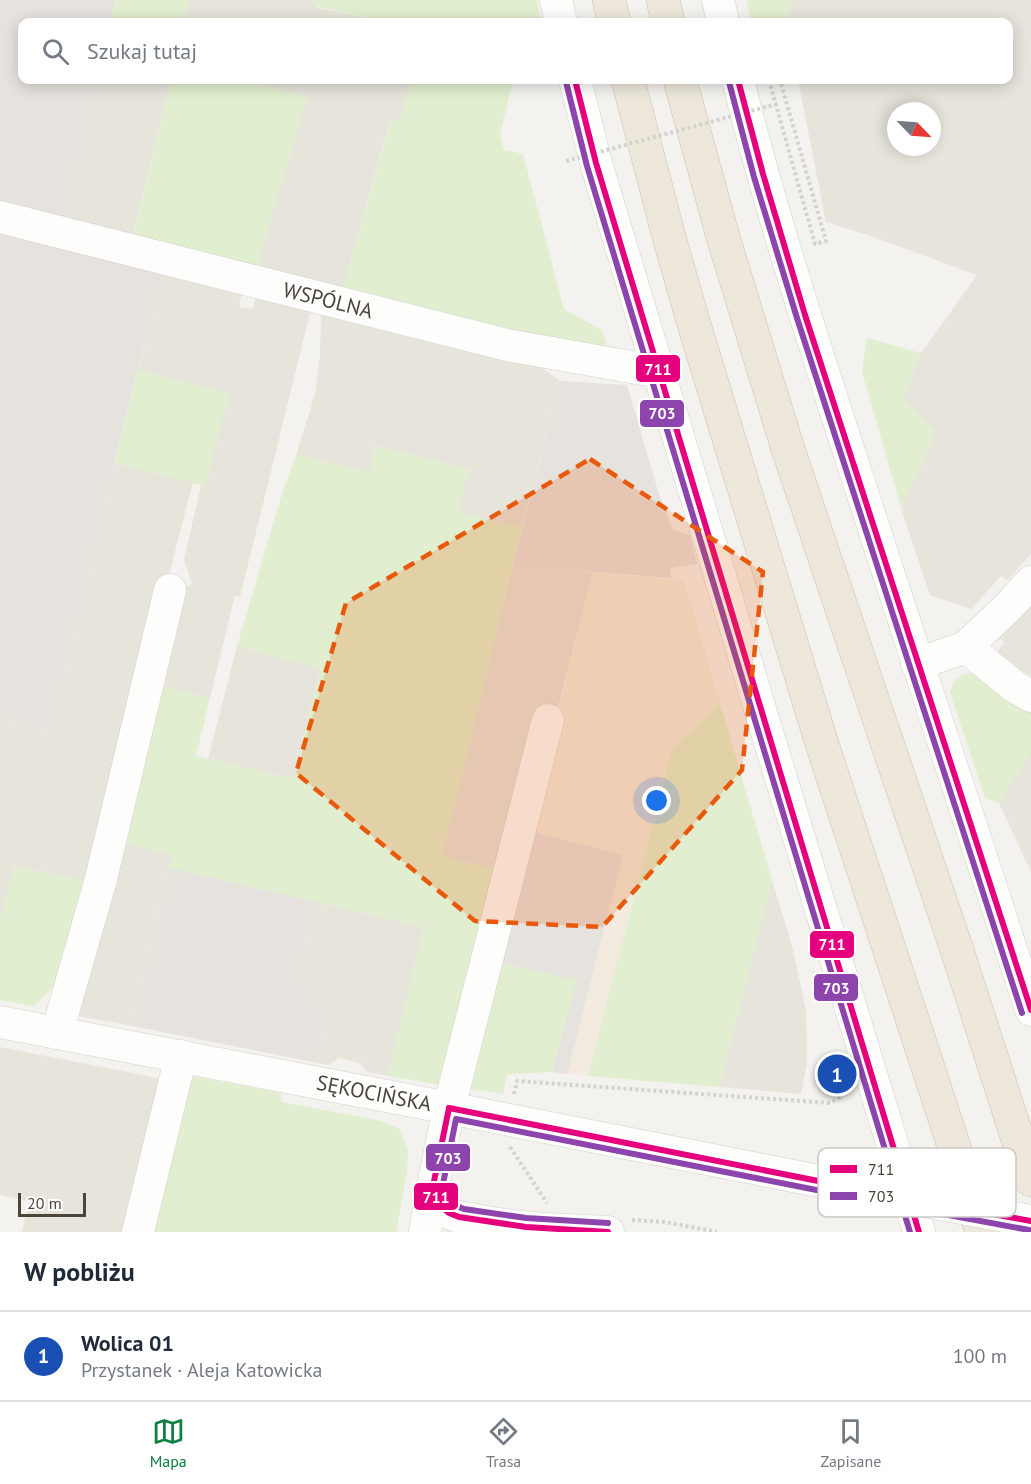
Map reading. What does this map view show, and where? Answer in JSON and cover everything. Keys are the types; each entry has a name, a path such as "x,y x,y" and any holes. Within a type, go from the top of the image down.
{"highway":[{"path":"609,0 613,18"},
{"path":"663,0 667,18"},
{"path":"629,84 693,321 812,710 955,1148"},
{"path":"681,84 723,237 788,449 957,950 1031,1180"},
{"path":"977,1217 982,1232"}],"street":[{"path":"556,0 560,18"},
{"path":"718,0 722,18"},
{"path":"576,84 596,163 894,1148"},
{"path":"739,84 796,286 1031,1010"},
{"name":"WSPÓLNA","path":"10,220 507,345 659,372"},
{"path":"918,664 966,647 1031,582"},
{"path":"57,1033 101,879 170,590"},
{"path":"966,647 1015,687 1031,696"},
{"path":"425,1232 448,1107 548,720"},
{"name":"SĘKOCIŃSKA","path":"0,1022 448,1107 818,1181"},
{"path":"138,1232 181,1056"},
{"path":"432,1191 441,1205 448,1212 457,1216 532,1228 608,1232"},
{"path":"914,1217 919,1232"},
{"name":"SĘKOCIŃSKA","path":"1010,1217 1031,1221"}],"path":[{"path":"770,84 815,244 826,241 781,84"},
{"path":"566,161 777,104"},
{"path":"512,1102 517,1081 830,1103 841,1096"}],"highlighted area":[{"path":"590,459 763,572 742,770 602,927 475,921 296,773 346,603"}],"shaded area":[{"path":"0,0 115,0 110,18 18,18 18,84 96,84 59,246 162,274 50,730 0,717"},
{"path":"189,0 313,0 319,8 367,18 185,18"},
{"path":"791,0 1031,0 1031,554 1008,580 1001,576 971,609 930,595 901,508 935,432 903,398 921,353 977,275 826,222 799,84 1013,84 1013,18 789,18"},
{"path":"96,84 170,84 133,234 65,218"},
{"path":"260,84 410,84 400,123 390,121 341,295 254,275 307,97"},
{"path":"164,266 243,288 239,307 253,309 256,295 312,305 240,597 235,595 210,698 155,685 177,592 192,584 184,560 201,485 205,486 228,394 138,370"},
{"path":"335,309 535,363 560,381 522,527 457,512 469,469 376,446 369,473 296,455 315,394 320,355 321,316"},
{"path":"560,381 627,385 658,491 673,530 690,535 697,564 670,568 671,578 513,565"},
{"path":"114,463 193,482 89,882 14,866 0,923 0,717 50,730"},
{"path":"513,565 593,572 557,711 501,871 442,856"},
{"path":"593,572 684,580 720,703 672,749 588,1076 567,1074 622,855 529,831"},
{"path":"1031,596 1031,676 995,655 1005,642 995,635"},
{"path":"237,646 321,668 293,779 208,759"},
{"path":"1031,752 1031,872 999,803"},
{"path":"529,831 623,855 567,1074 552,1072 576,981 496,962"},
{"path":"117,841 173,855 132,1026 78,1016"},
{"path":"170,868 313,901 297,972 325,1018 314,1062 132,1026"},
{"path":"772,880 792,946 806,1010 807,1063 801,1094 719,1087"},
{"path":"313,901 424,927 388,1076 367,1072 360,1063 339,1058 329,1065 314,1062 325,1018 297,972"},
{"path":"0,1047 163,1079 126,1232 22,1232 29,1201 0,1195"}],"green space":[{"path":"115,0 189,0 185,18 110,18"},
{"path":"313,0 537,0 540,18 368,18 319,7"},
{"path":"746,0 791,0 789,18 751,18"},
{"path":"170,84 260,84 307,97 254,275 131,245"},
{"path":"410,84 512,84 500,134 504,150 523,154 564,309 603,331 609,354 341,295 391,120 400,122"},
{"path":"867,338 921,353 903,398 935,432 901,508 862,372"},
{"path":"138,370 229,394 205,486 114,463"},
{"path":"376,446 469,469 458,512 522,527 442,856 501,871 448,1086 388,1076 424,927 170,868 172,855 117,841 155,685 210,698 196,756 293,779 321,668 237,646 282,494 296,455 369,473"},
{"path":"970,673 988,677 1031,702 1031,752 999,803 985,798 950,693 956,679"},
{"path":"720,703 772,880 719,1087 588,1076 672,749"},
{"path":"14,866 89,882 64,977 34,1006 0,1000 0,923"},
{"path":"496,962 577,980 552,1072 507,1074 503,1094 463,1088"},
{"path":"190,1076 281,1093 282,1102 381,1121 400,1129 408,1150 407,1172 396,1232 145,1232"}],"transit line":[{"name":"703","path":"566,84 587,166 885,1148"},
{"name":"711","path":"576,84 596,163 894,1148"},
{"name":"703","path":"730,84 754,177 797,318 1022,1013"},
{"name":"711","path":"739,84 805,315 1031,1010"},
{"name":"711","path":"449,1108 818,1181"},
{"name":"711","path":"449,1108 432,1191 449,1213 459,1217 526,1227 608,1232"},
{"name":"703","path":"608,1223 526,1218 464,1209 452,1204 442,1189 456,1119 818,1190"},
{"name":"703","path":"905,1217 910,1232"},
{"name":"711","path":"914,1217 919,1232"},
{"name":"703","path":"959,1217 1029,1230"},
{"name":"711","path":"1010,1217 1031,1221"}],"place":[{"name":"Wolica 01","path":"837,1074"}]}
